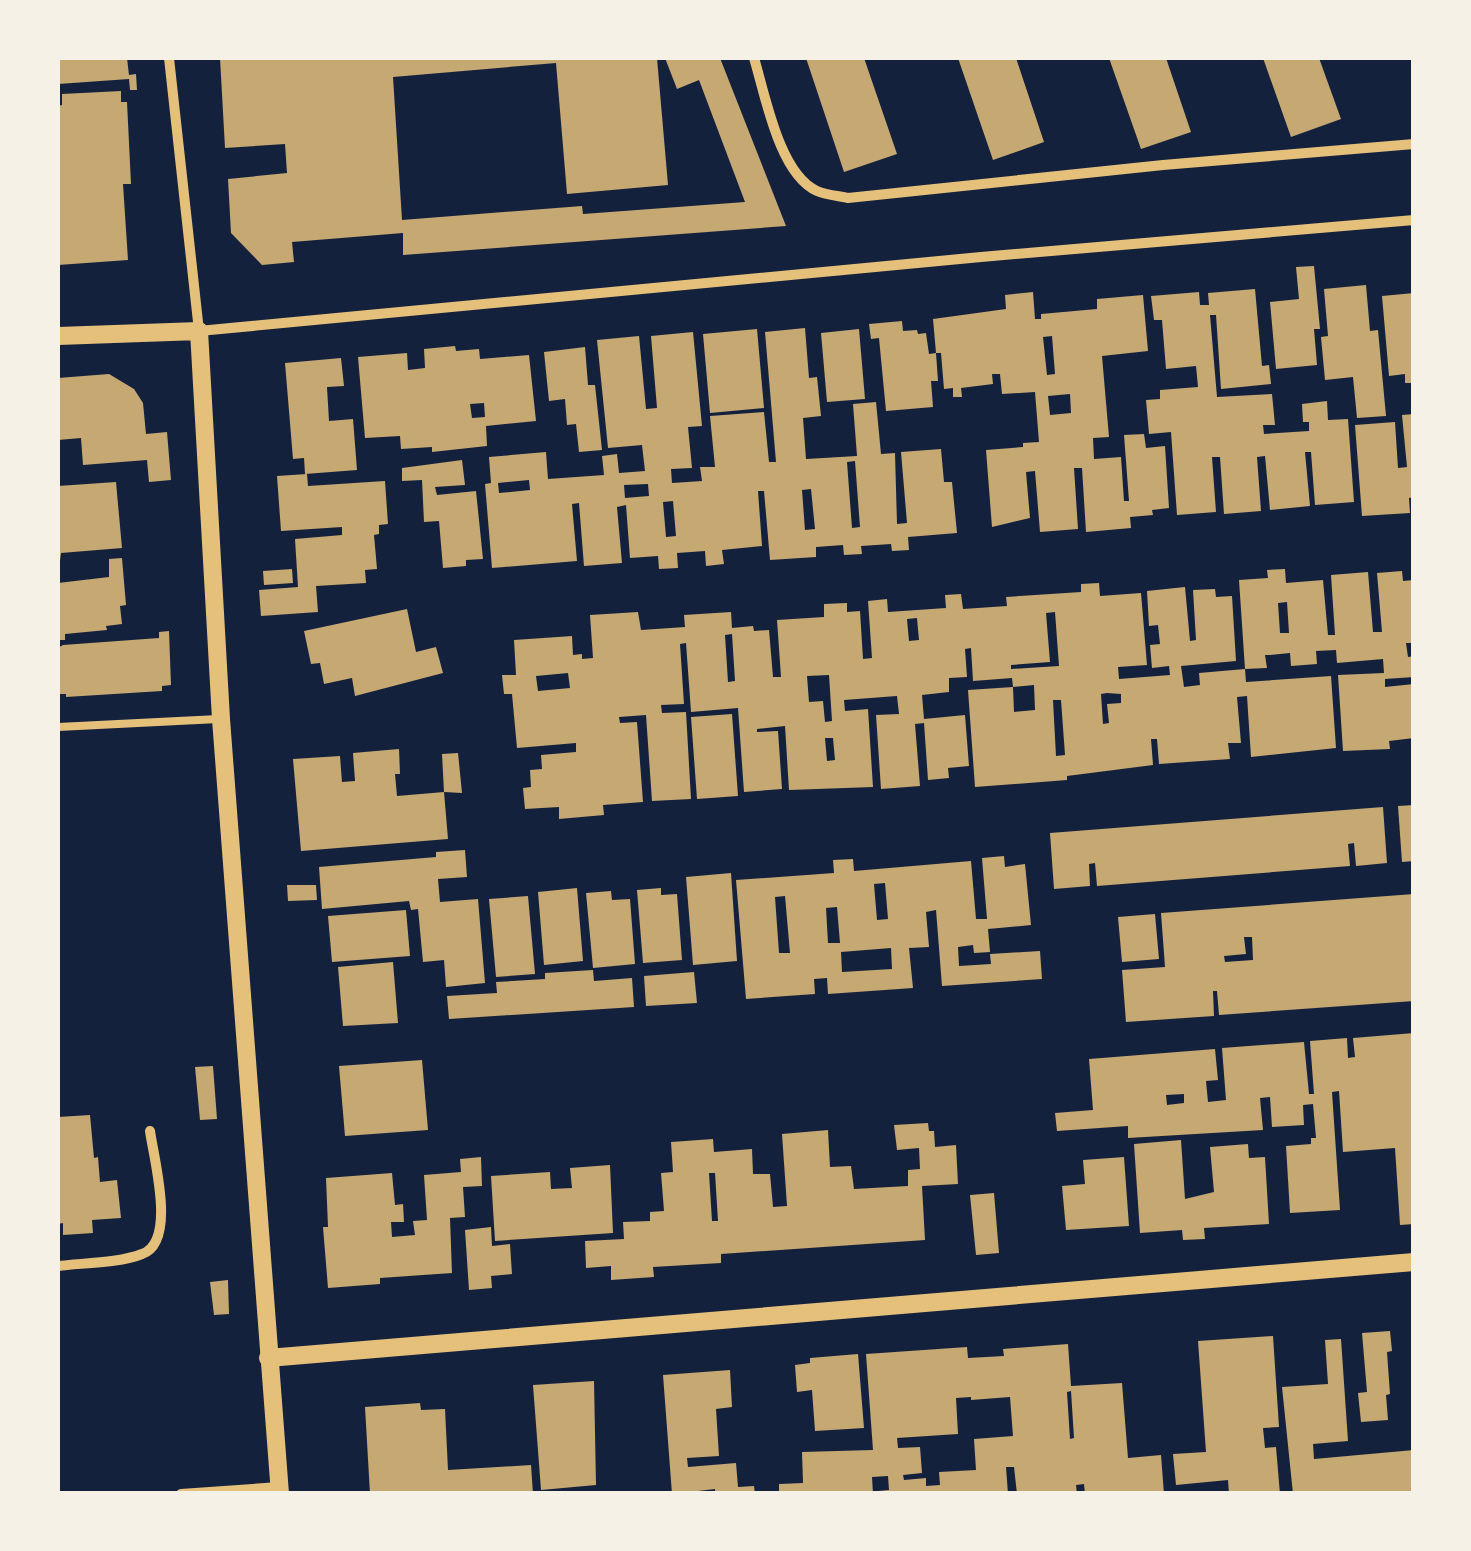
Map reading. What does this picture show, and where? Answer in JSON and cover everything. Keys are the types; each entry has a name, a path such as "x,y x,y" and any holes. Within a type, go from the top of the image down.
{"street":[{"path":"169,58 199,330 221,719 280,1490 181,1494"},
{"path":"754,58 776,134 793,168 815,190 848,198 1414,144"},
{"path":"58,336 199,330 1414,220"},
{"path":"58,1266 142,1255 156,1244 163,1226 150,1132"},
{"path":"268,1358 1414,1262"}],"lane":[{"path":"58,728 221,719"}],"building":[{"path":"58,58 127,58 129,75 136,74 137,90 130,90 129,79 58,84"},
{"path":"220,58 657,58 668,185 567,194 556,63 393,77 402,220 582,206 583,214 745,202 699,80 677,89 665,58 720,58 786,226 403,255 403,233 292,242 294,262 262,265 231,233 228,179 287,173 285,144 225,148"},
{"path":"806,58 864,58 897,154 844,172"},
{"path":"958,58 1016,58 1044,142 993,160"},
{"path":"1109,58 1166,58 1191,132 1141,149"},
{"path":"1263,58 1319,58 1341,119 1291,137"},
{"path":"121,91 121,102 127,102 131,184 123,184 128,260 58,265 58,106 62,105 62,94"},
{"path":"1314,266 1320,329 1314,329 1317,365 1276,369 1270,302 1299,299 1296,267"},
{"path":"1366,285 1370,331 1378,330 1386,416 1357,418 1353,377 1325,380 1321,337 1328,336 1324,289"},
{"path":"1255,289 1262,366 1269,365 1271,384 1221,389 1216,315 1210,315 1217,397 1272,394 1275,425 1263,425 1264,434 1309,431 1309,422 1303,422 1302,404 1327,401 1328,420 1348,419 1354,502 1315,505 1311,452 1305,452 1310,506 1270,510 1265,456 1257,457 1261,511 1224,514 1220,457 1212,457 1216,512 1177,515 1171,432 1149,434 1146,400 1160,399 1160,390 1198,387 1196,366 1166,369 1162,320 1154,320 1151,296 1199,292 1200,305 1209,305 1208,293"},
{"path":"1033,292 1035,319 1041,319 1041,314 1097,309 1097,299 1143,295 1148,351 1102,356 1109,437 1093,438 1094,459 1121,457 1124,501 1129,501 1124,435 1144,434 1146,448 1165,446 1169,508 1152,510 1153,515 1130,517 1131,528 1086,532 1082,468 1074,468 1078,529 1040,532 1035,471 1026,472 1030,518 992,527 986,450 1039,442 1035,392 1002,394 1000,374 992,374 993,384 961,388 962,397 953,397 953,388 944,389 941,353 936,353 933,319 1006,309 1005,295","holes":["1052,336 1055,374 1047,375 1043,337","1070,394 1071,413 1050,415 1048,396"]},
{"path":"1414,293 1414,383 1405,383 1405,374 1389,376 1382,296"},
{"path":"902,321 903,331 926,333 929,354 936,353 938,381 931,381 933,407 886,411 879,338 871,339 869,324"},
{"path":"805,328 809,378 817,377 821,416 803,418 806,459 857,456 853,404 876,402 881,454 895,453 897,524 907,523 901,452 941,449 944,482 952,482 957,533 908,537 909,550 892,551 891,544 861,546 862,554 844,555 843,545 816,547 816,557 770,560 764,491 758,491 762,546 722,550 724,564 706,566 705,551 677,553 678,568 659,569 658,556 630,558 626,505 617,507 622,563 584,566 579,503 572,504 577,561 492,568 485,484 491,483 489,457 546,452 548,479 604,475 602,456 617,454 619,473 645,471 642,445 608,448 597,340 639,336 646,409 657,408 651,336 693,332 702,426 688,427 692,468 671,469 672,483 702,481 700,467 715,467 710,416 764,412 769,462 776,462 765,332","holes":["855,461 860,527 852,528 847,462","529,480 530,490 499,493 498,483","648,484 649,496 625,498 624,485","811,489 815,529 805,530 802,490","673,501 676,536 666,537 663,502"]},
{"path":"757,329 764,408 710,413 703,334"},
{"path":"859,329 865,399 827,402 821,333"},
{"path":"585,347 588,385 595,385 602,450 579,452 576,424 567,425 565,399 549,401 544,352"},
{"path":"424,349 479,349 480,359 529,355 536,421 486,426 487,446 432,452 432,447 401,449 400,436 365,438 358,357 407,353 408,370 425,368","holes":["484,403 485,417 472,418 470,404"]},
{"path":"341,358 344,386 327,387 329,421 353,419 357,470 305,474 304,458 293,459 285,363"},
{"path":"109,374 134,389 143,403 146,434 167,432 171,480 149,482 147,460 83,465 81,438 58,440 58,378"},
{"path":"1414,414 1414,497 1409,498 1410,513 1362,516 1355,425 1395,422 1398,468 1407,467 1402,415"},
{"path":"462,460 465,485 435,487 437,495 476,491 483,559 466,560 466,566 443,568 439,521 424,522 422,480 402,481 402,468"},
{"path":"307,474 308,486 385,481 388,524 379,525 379,534 374,535 377,569 365,570 366,583 316,586 318,612 261,616 259,590 298,587 295,539 342,535 342,527 281,531 277,476"},
{"path":"116,482 122,548 61,553 58,561 58,486"},
{"path":"122,558 126,605 120,606 122,624 106,626 107,630 65,634 65,640 58,640 58,583 109,577 109,559"},
{"path":"292,569 293,583 264,585 263,571"},
{"path":"1285,569 1286,583 1323,580 1328,635 1335,635 1331,575 1368,572 1373,632 1382,632 1377,573 1402,571 1403,581 1414,580 1414,643 1406,643 1408,657 1414,656 1414,677 1385,679 1385,687 1414,684 1414,738 1389,741 1390,749 1343,751 1338,675 1384,673 1383,659 1337,663 1336,650 1316,651 1317,664 1291,666 1290,653 1265,655 1267,668 1245,669 1239,580 1268,578 1267,570","holes":["1287,602 1289,633 1280,633 1278,603"]},
{"path":"1099,583 1100,596 1141,593 1147,665 1118,667 1119,679 1170,675 1169,666 1152,668 1150,645 1160,644 1158,625 1149,626 1147,591 1185,587 1190,641 1196,640 1193,590 1215,589 1216,597 1232,596 1236,661 1181,666 1184,687 1200,685 1199,673 1245,669 1246,682 1331,676 1336,748 1251,757 1247,696 1237,697 1241,743 1228,743 1230,759 1159,764 1157,739 1151,739 1153,765 1067,776 1067,780 975,787 968,690 1013,687 1012,678 973,681 971,648 965,649 967,677 949,678 949,692 922,695 924,719 965,715 969,766 948,768 949,778 928,780 924,723 915,724 920,786 881,789 876,715 899,714 897,696 844,700 845,711 868,709 873,787 789,790 785,726 757,729 778,731 782,789 744,792 738,708 691,712 686,643 680,644 684,704 661,705 662,713 686,712 691,799 652,801 646,715 619,717 620,723 637,722 643,802 603,805 604,815 559,819 559,807 525,809 523,788 531,787 530,770 542,769 541,755 576,752 576,743 517,748 512,694 504,694 502,675 516,675 514,640 572,636 573,655 593,658 590,615 638,612 641,630 685,627 684,615 731,612 732,628 753,626 754,631 769,630 773,677 781,677 777,620 824,617 824,604 847,603 847,612 860,611 863,659 872,658 868,601 887,599 888,612 946,608 945,595 961,594 963,609 1007,606 1006,597 1081,592 1081,584","holes":["1055,612 1059,666 1011,669 1011,665 1050,662 1046,613","917,618 919,640 909,641 907,619","732,634 735,681 728,682 725,635","568,673 570,688 538,691 536,676","829,675 832,721 825,722 823,701 809,702 807,676","1034,685 1035,710 1014,712 1013,687","1101,694 1121,694 1121,703 1107,704 1109,723 1103,724","1053,700 1061,700 1065,755 1056,756","825,738 833,738 835,760 827,761"]},
{"path":"407,609 416,652 436,647 443,673 355,696 352,678 324,684 320,663 311,664 304,631"},
{"path":"169,631 171,685 162,686 162,691 66,697 58,694 58,648 63,645 159,638 159,632"},
{"path":"732,714 738,796 697,799 691,717"},
{"path":"399,749 397,796 444,792 448,839 301,851 293,759 340,756 342,782 355,781 353,753"},
{"path":"458,753 462,793 444,792 442,754"},
{"path":"1414,805 1414,861 1402,862 1398,806"},
{"path":"1383,807 1387,863 1356,866 1354,843 1348,844 1350,866 1097,886 1095,863 1089,864 1090,886 1054,889 1050,833"},
{"path":"465,850 467,877 438,879 440,902 478,899 485,983 446,987 444,960 423,962 418,909 411,910 409,901 322,909 319,867 436,857 436,852"},
{"path":"1004,856 1005,867 1025,864 1031,925 988,929 990,952 974,953 973,945 958,947 959,966 991,964 990,954 1040,951 1042,979 942,986 936,910 926,912 929,947 909,948 913,988 828,994 827,978 814,979 815,994 746,999 736,880 834,873 833,860 853,859 854,871 971,861 976,919 987,919 982,858","holes":["885,883 888,919 877,920 874,884","785,896 790,953 779,953 775,897","837,907 840,943 828,943 826,908","891,948 892,969 842,972 841,952"]},
{"path":"731,873 737,961 693,965 686,877"},
{"path":"287,885 316,885 317,900 288,901"},
{"path":"577,888 583,961 544,965 538,892"},
{"path":"661,888 661,895 677,894 682,960 643,963 637,890"},
{"path":"611,891 612,900 630,899 635,964 593,968 586,893"},
{"path":"1414,894 1414,1001 1219,1015 1217,991 1213,991 1214,1016 1126,1022 1122,970 1165,967 1161,913","holes":["1244,937 1252,937 1253,960 1225,962 1224,956 1246,954"]},
{"path":"528,896 535,974 496,977 489,899"},
{"path":"406,910 410,956 332,962 328,916"},
{"path":"1155,914 1159,959 1122,962 1118,917"},
{"path":"393,962 398,1023 343,1026 338,967"},
{"path":"593,970 594,981 632,978 634,1007 449,1019 447,996 497,993 496,982 545,979 545,973"},
{"path":"694,972 697,1003 646,1006 644,976"},
{"path":"1414,1033 1414,1224 1400,1225 1395,1148 1343,1152 1339,1091 1332,1092 1340,1210 1290,1213 1286,1146 1311,1144 1311,1138 1316,1138 1313,1104 1303,1105 1304,1125 1272,1127 1270,1097 1260,1098 1263,1130 1128,1138 1128,1126 1057,1131 1055,1113 1093,1110 1089,1059 1215,1049 1218,1080 1206,1081 1208,1102 1226,1100 1222,1048 1304,1042 1309,1094 1314,1094 1310,1041 1347,1038 1348,1058 1355,1057 1353,1038","holes":["1184,1094 1184,1103 1167,1105 1166,1095"]},
{"path":"422,1060 428,1130 345,1136 339,1066"},
{"path":"213,1066 217,1119 200,1120 195,1067"},
{"path":"90,1115 100,1182 117,1180 121,1218 92,1220 93,1233 63,1235 63,1223 58,1224 58,1117"},
{"path":"928,1123 929,1131 934,1131 935,1147 956,1145 958,1184 922,1186 925,1240 721,1254 721,1263 653,1267 654,1277 611,1280 611,1266 586,1268 585,1241 624,1239 623,1222 650,1221 650,1212 664,1211 661,1173 673,1172 671,1142 713,1139 714,1152 752,1149 753,1174 770,1174 773,1207 787,1206 782,1134 828,1130 830,1167 851,1166 854,1189 908,1186 908,1170 920,1169 919,1148 897,1150 894,1125","holes":["709,1173 715,1173 718,1221 712,1221"]},
{"path":"1181,1140 1185,1199 1214,1192 1210,1147 1248,1144 1249,1158 1265,1157 1269,1224 1204,1228 1205,1239 1183,1240 1182,1230 1140,1233 1134,1144"},
{"path":"481,1157 482,1186 463,1187 465,1217 450,1218 452,1273 380,1278 380,1284 328,1288 323,1227 328,1227 326,1178 392,1173 395,1205 403,1204 404,1222 391,1222 392,1237 415,1235 413,1221 427,1220 424,1175 461,1172 460,1159"},
{"path":"1124,1157 1129,1226 1066,1230 1062,1186 1085,1184 1083,1160"},
{"path":"610,1165 613,1233 495,1241 491,1176 550,1172 551,1189 572,1188 570,1168"},
{"path":"994,1193 999,1253 976,1255 970,1195"},
{"path":"491,1227 492,1246 510,1244 512,1274 491,1276 492,1288 469,1290 465,1230"},
{"path":"228,1280 229,1314 214,1315 210,1282"},
{"path":"1390,1331 1388,1420 1361,1422 1358,1393 1367,1392 1362,1333"},
{"path":"1273,1336 1279,1427 1263,1428 1265,1448 1276,1447 1280,1494 1229,1494 1228,1480 1176,1485 1173,1454 1206,1452 1198,1341"},
{"path":"1341,1339 1348,1441 1313,1444 1314,1459 1414,1450 1414,1494 1293,1494 1282,1387 1328,1384 1325,1340"},
{"path":"1068,1344 1071,1386 1122,1383 1128,1458 1161,1455 1164,1494 1085,1494 1084,1484 1076,1485 1077,1494 1017,1494 1014,1467 1006,1467 1008,1494 878,1494 889,1490 888,1476 872,1477 873,1494 779,1494 779,1484 803,1483 802,1452 873,1450 866,1354 967,1347 968,1358 1004,1356 1003,1349","holes":["1071,1391 1074,1438 1070,1439 1067,1392","1010,1397 1013,1436 974,1439 976,1470 939,1472 940,1485 926,1486 926,1478 904,1480 903,1475 922,1473 920,1447 898,1448 897,1438 958,1434 956,1398"]},
{"path":"858,1354 864,1428 815,1431 812,1390 797,1392 795,1365 810,1363 810,1358"},
{"path":"730,1370 732,1407 716,1409 719,1456 687,1458 688,1467 736,1463 738,1487 754,1486 755,1494 715,1494 715,1489 672,1494 663,1375"},
{"path":"594,1381 596,1485 541,1490 533,1385"},
{"path":"420,1403 421,1410 445,1409 448,1470 531,1465 533,1494 370,1494 365,1407"}]}
